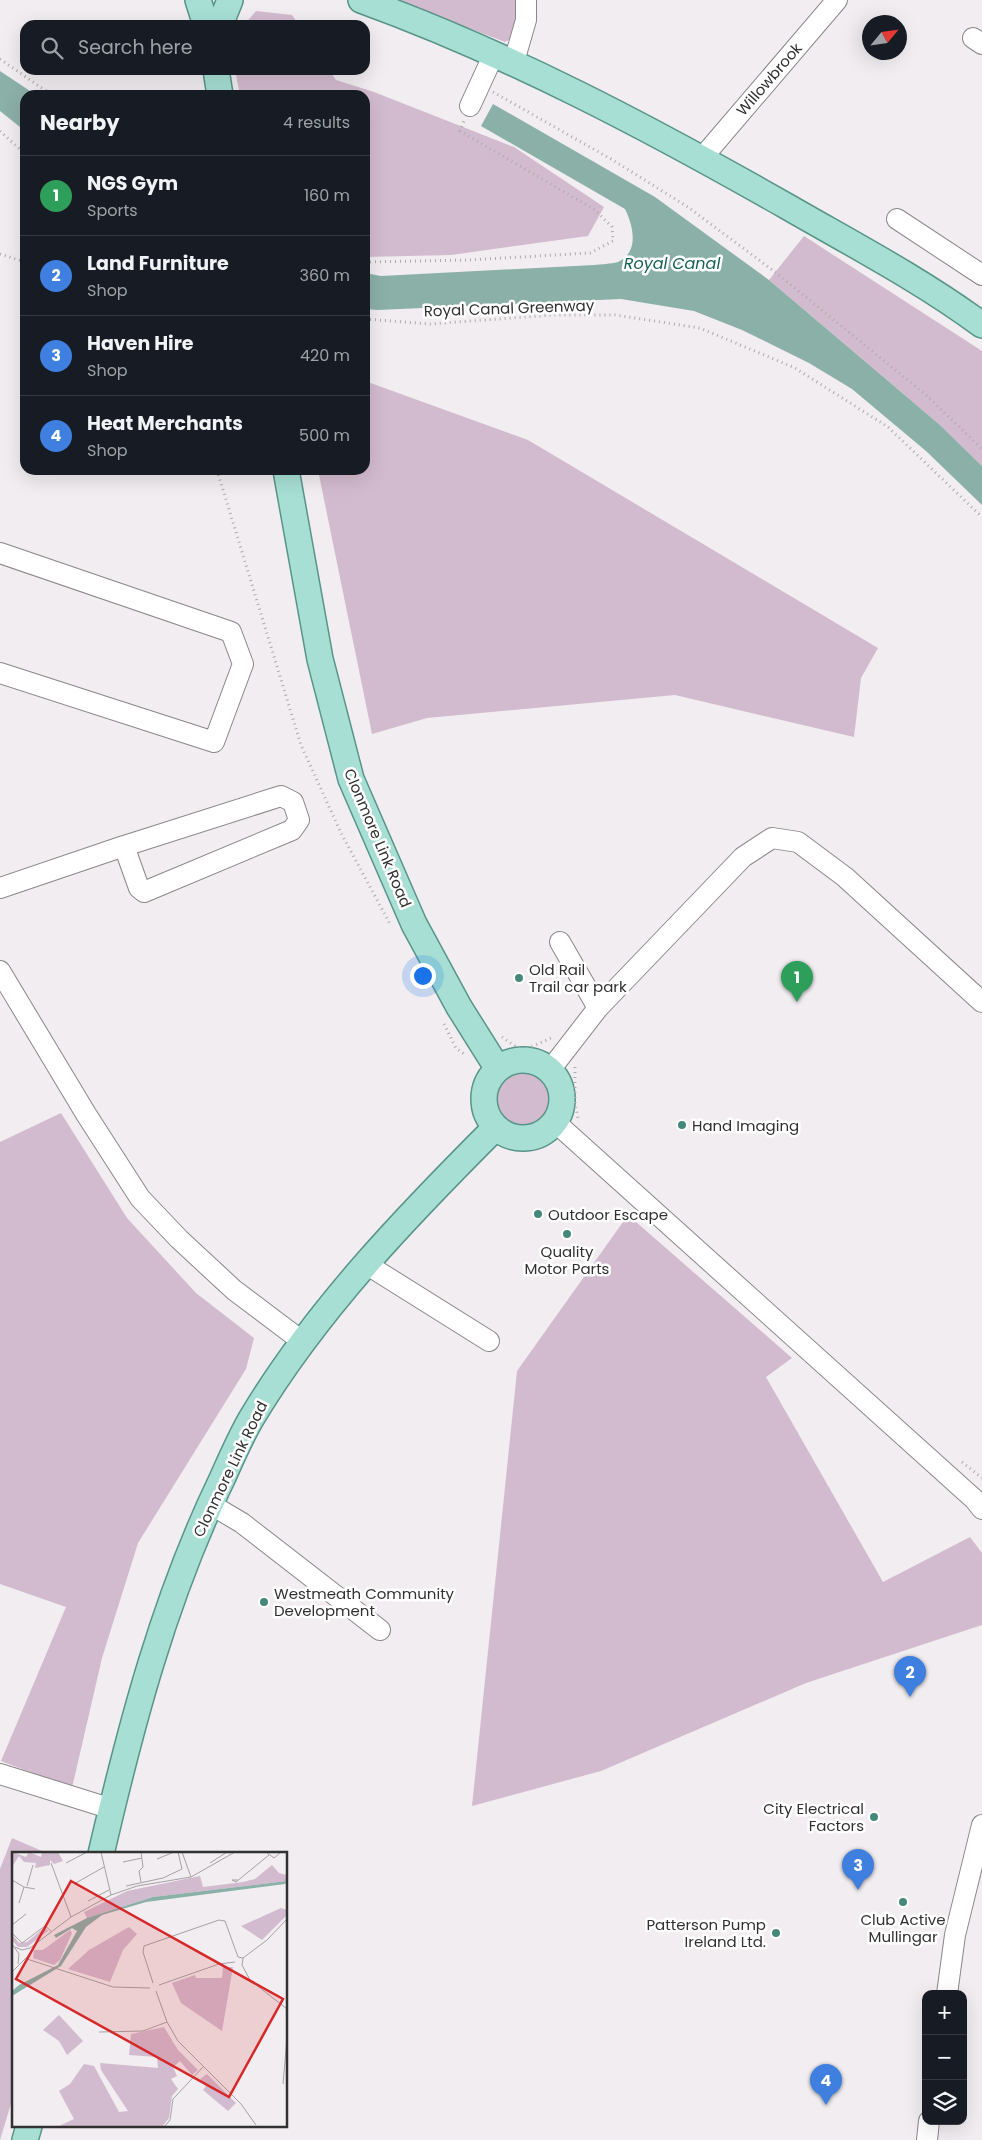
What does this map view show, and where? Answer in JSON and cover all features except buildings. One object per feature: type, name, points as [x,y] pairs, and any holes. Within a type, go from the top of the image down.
[{"type":"main road","points":[[198,0],[204,20]]},
{"type":"main road","points":[[222,20],[230,0]]},
{"type":"main road","points":[[361,0],[414,20],[590,99],[702,158],[939,293],[982,325]]},
{"type":"main road","points":[[217,75],[219,90]]},
{"type":"main road","name":"Clonmore Link Road","points":[[287,475],[320,659],[351,779],[414,924],[459,1007],[498,1069]]},
{"type":"main road","points":[[518,1060],[540,1063],[550,1070],[559,1084],[563,1100],[555,1122],[546,1131],[527,1137],[507,1134],[496,1127],[488,1117],[484,1104],[487,1085],[498,1069],[518,1060]]},
{"type":"main road","name":"Clonmore Link Road","points":[[101,1852],[143,1686],[171,1598],[210,1504],[250,1421],[303,1342],[366,1264],[496,1127]]},
{"type":"street","points":[[470,106],[480,85],[503,60],[526,20],[526,0]]},
{"type":"street","name":"Willowbrook","points":[[702,158],[837,0]]},
{"type":"street","points":[[897,219],[982,275]]},
{"type":"street","points":[[0,553],[231,632],[243,664],[214,742],[0,673]]},
{"type":"street","points":[[0,888],[124,846],[281,796],[293,802],[299,820],[292,830],[144,892],[139,888],[124,846]]},
{"type":"street","points":[[550,1070],[598,1008],[743,857],[772,838],[798,842],[844,876],[982,1002]]},
{"type":"street","points":[[560,942],[598,1008]]},
{"type":"street","points":[[0,971],[86,1114],[140,1198],[178,1239],[234,1290],[303,1342]]},
{"type":"street","points":[[555,1122],[923,1452],[974,1499],[982,1509]]},
{"type":"street","points":[[366,1264],[489,1341]]},
{"type":"street","points":[[210,1504],[242,1523],[380,1630]]},
{"type":"street","points":[[0,1774],[112,1809]]},
{"type":"street","points":[[948,1990],[955,1935],[982,1825]]},
{"type":"street","points":[[927,2140],[929,2125]]},
{"type":"path","points":[[0,59],[20,73]]},
{"type":"path","points":[[23,75],[45,90]]},
{"type":"path","points":[[480,85],[611,159],[688,208],[775,272],[926,395],[982,449]]},
{"type":"path","points":[[370,262],[468,260],[590,253],[614,241],[612,228],[595,210],[460,131],[470,106]]},
{"type":"path","points":[[0,131],[20,149]]},
{"type":"path","points":[[0,254],[20,260]]},
{"type":"path","name":"Royal Canal Greenway","points":[[370,319],[430,324],[553,314],[614,315],[700,328],[795,368],[888,427],[982,517]]},
{"type":"shaded area","points":[[395,0],[516,0],[520,14],[514,37],[505,42]]},
{"type":"shaded area","points":[[256,11],[292,15],[296,20],[248,20]]},
{"type":"shaded area","points":[[236,75],[332,75],[336,80],[368,90],[239,90]]},
{"type":"shaded area","points":[[370,91],[514,147],[604,207],[588,236],[451,255],[370,257]]},
{"type":"shaded area","points":[[804,236],[982,351],[982,466],[940,425],[769,280]]},
{"type":"shaded area","points":[[370,383],[528,440],[878,648],[861,678],[854,737],[675,695],[427,718],[372,734],[319,475],[370,475]]},
{"type":"shaded area","points":[[523,1068],[540,1073],[548,1081],[553,1098],[548,1115],[540,1123],[523,1128],[506,1123],[498,1115],[493,1098],[498,1081],[506,1073]]},
{"type":"shaded area","points":[[61,1113],[127,1218],[196,1293],[254,1338],[246,1369],[138,1543],[102,1658],[72,1788],[1,1761],[66,1607],[0,1584],[0,1142]]},
{"type":"shaded area","points":[[628,1215],[792,1358],[766,1377],[883,1582],[970,1537],[982,1553],[982,1625],[806,1683],[601,1771],[472,1806],[517,1371]]},
{"type":"shaded area","points":[[12,1838],[44,1852],[12,1852],[12,2101],[0,2140],[0,1869]]},
{"type":"water","points":[[0,71],[28,90],[20,90],[20,127],[0,111]]},
{"type":"water","name":"Royal Canal","points":[[493,104],[655,197],[769,280],[940,425],[982,466],[982,505],[926,451],[852,389],[809,363],[742,330],[694,311],[621,299],[370,309],[370,274],[381,276],[609,264],[625,258],[630,252],[633,238],[625,209],[481,126]]},
{"type":"place","name":"Old Rail Trail car park","points":[[519,978]]},
{"type":"place","name":"NGS Gym","points":[[797,1002]]},
{"type":"place","name":"Hand Imaging","points":[[682,1125]]},
{"type":"place","name":"Outdoor Escape","points":[[538,1214]]},
{"type":"place","name":"Quality Motor Parts","points":[[567,1234]]},
{"type":"place","name":"Westmeath Community Development","points":[[264,1602]]},
{"type":"place","name":"Land Furniture","points":[[910,1697]]},
{"type":"place","name":"City Electrical Factors","points":[[874,1817]]},
{"type":"place","name":"Haven Hire","points":[[858,1890]]},
{"type":"place","name":"Club Active Mullingar","points":[[903,1902]]},
{"type":"place","name":"Patterson Pump Ireland Ltd.","points":[[776,1933]]},
{"type":"place","name":"Heat Merchants","points":[[826,2105]]}]
